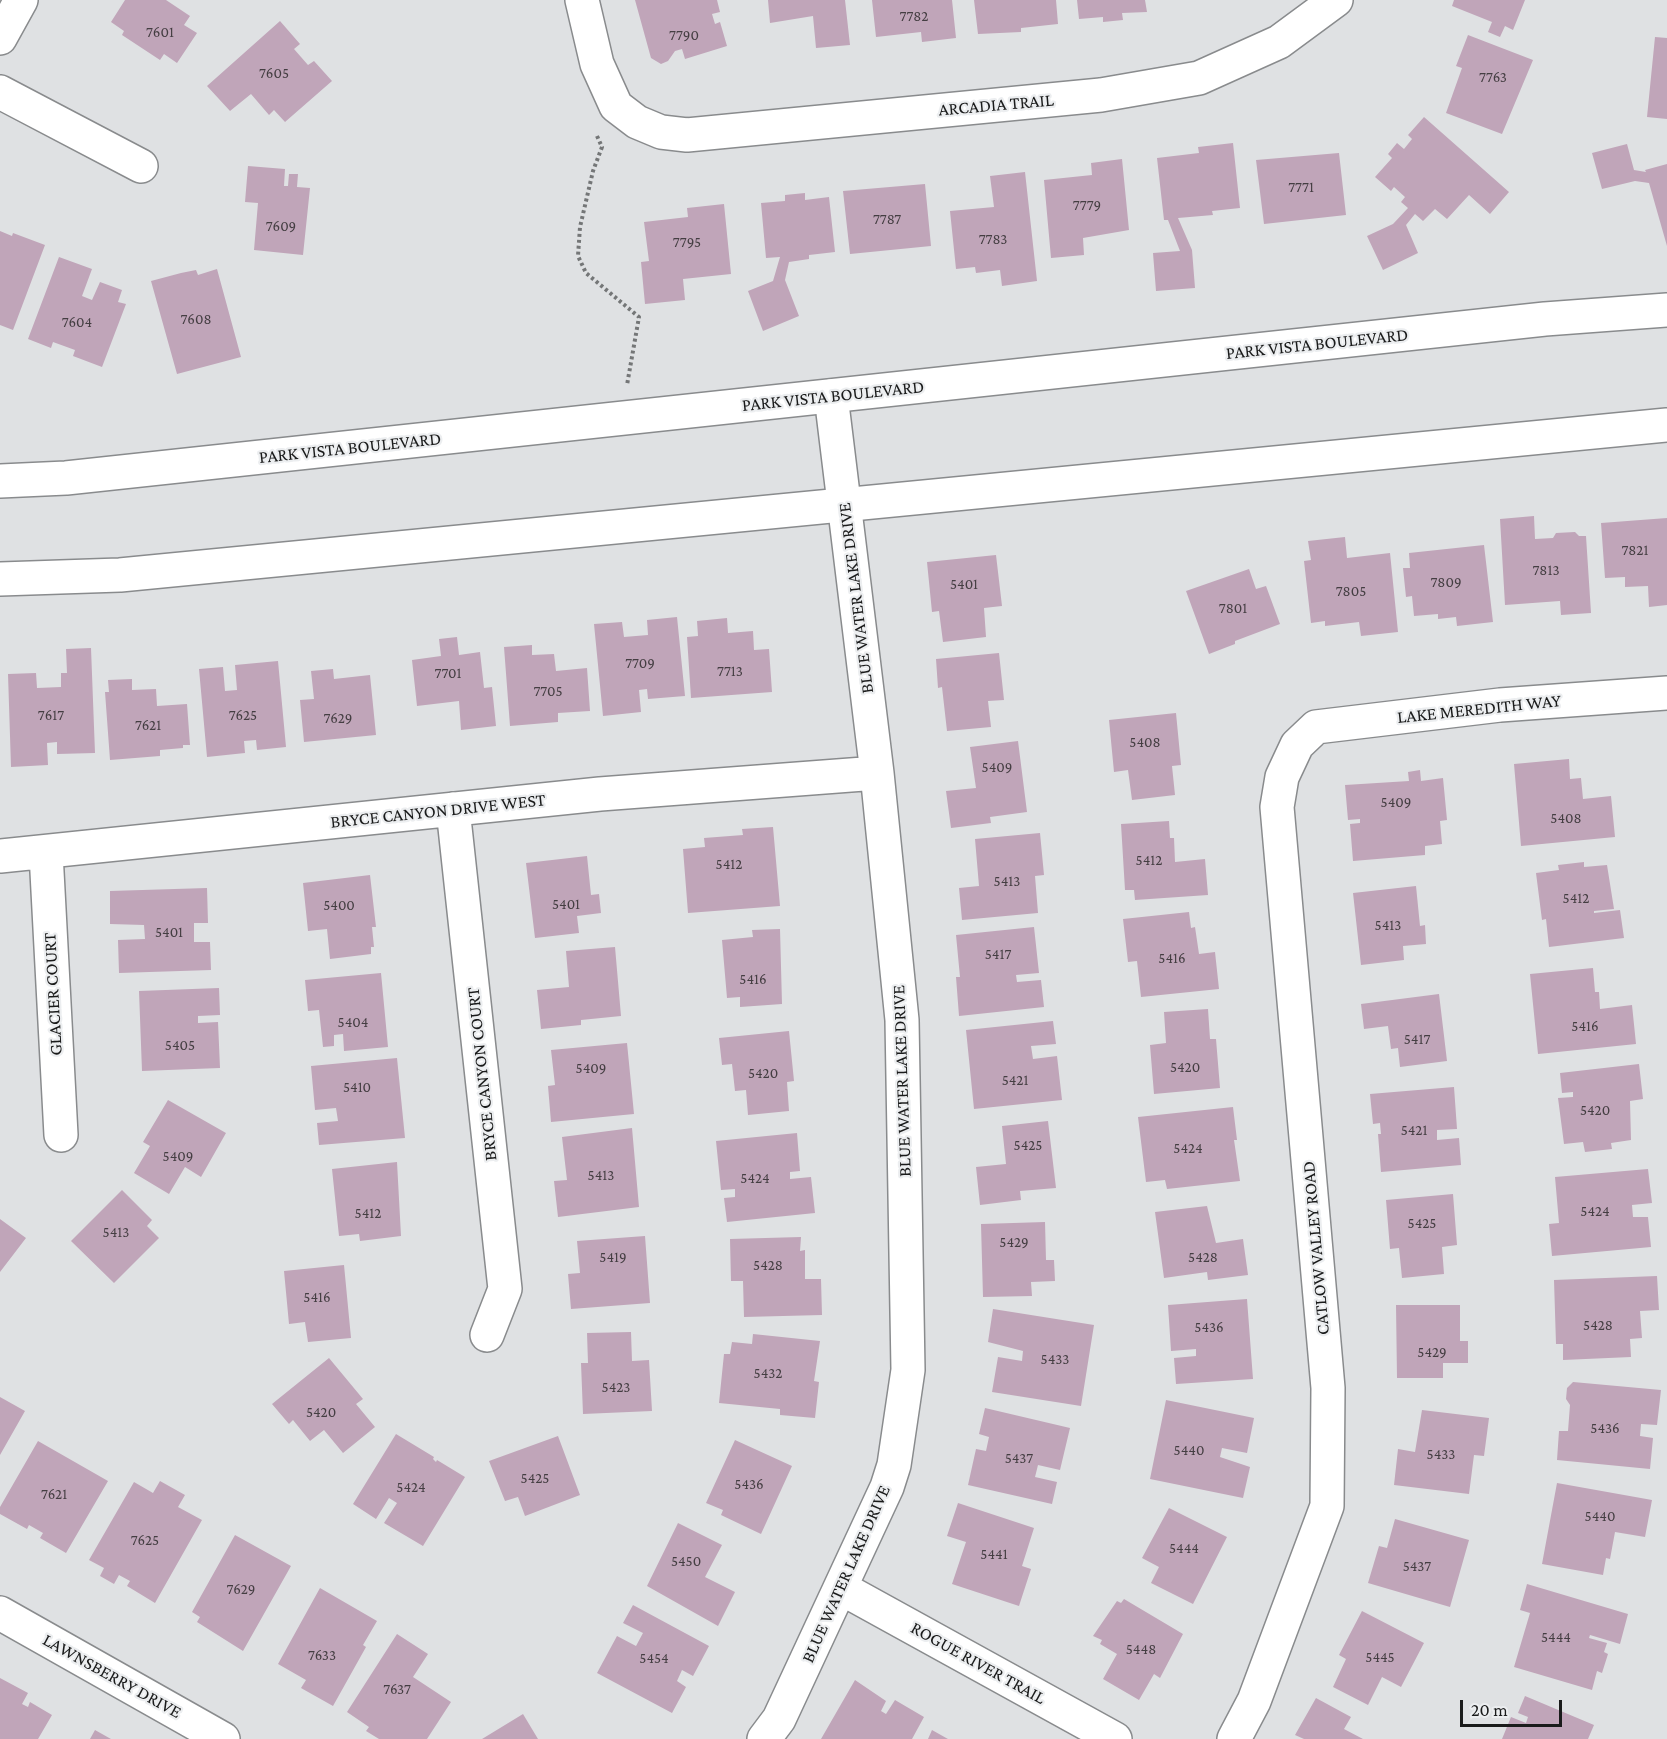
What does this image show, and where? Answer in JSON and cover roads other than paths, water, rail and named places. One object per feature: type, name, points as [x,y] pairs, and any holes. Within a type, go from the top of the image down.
[{"type":"street","points":[[0,38],[21,0]]},
{"type":"street","name":"ARCADIA TRAIL","points":[[582,0],[597,64],[615,106],[637,122],[661,132],[687,135],[1101,95],[1199,78],[1279,42],[1336,0]]},
{"type":"street","points":[[0,92],[141,166]]},
{"type":"street","name":"PARK VISTA BOULEVARD","points":[[0,481],[66,478],[1545,319],[1667,310]]},
{"type":"street","name":"BLUE WATER LAKE DRIVE","points":[[764,1739],[779,1719],[841,1588],[894,1465],[908,1370],[902,1020],[877,773],[831,396]]},
{"type":"street","points":[[0,579],[120,575],[1667,425]]},
{"type":"street","name":"LAKE MEREDITH WAY","points":[[1297,745],[1316,727],[1500,705],[1667,693]]},
{"type":"street","name":"CATLOW VALLEY ROAD","points":[[1234,1739],[1254,1701],[1327,1506],[1328,1388],[1277,807],[1282,777],[1297,745]]},
{"type":"street","name":"BRYCE CANYON DRIVE WEST","points":[[0,856],[600,794],[877,773]]},
{"type":"street","name":"BRYCE CANYON COURT","points":[[453,809],[505,1289],[487,1335]]},
{"type":"street","name":"GLACIER COURT","points":[[46,853],[61,1135]]},
{"type":"street","name":"ROGUE RIVER TRAIL","points":[[841,1588],[1115,1739]]},
{"type":"street","name":"LAWNSBERRY DRIVE","points":[[0,1613],[223,1739]]}]
